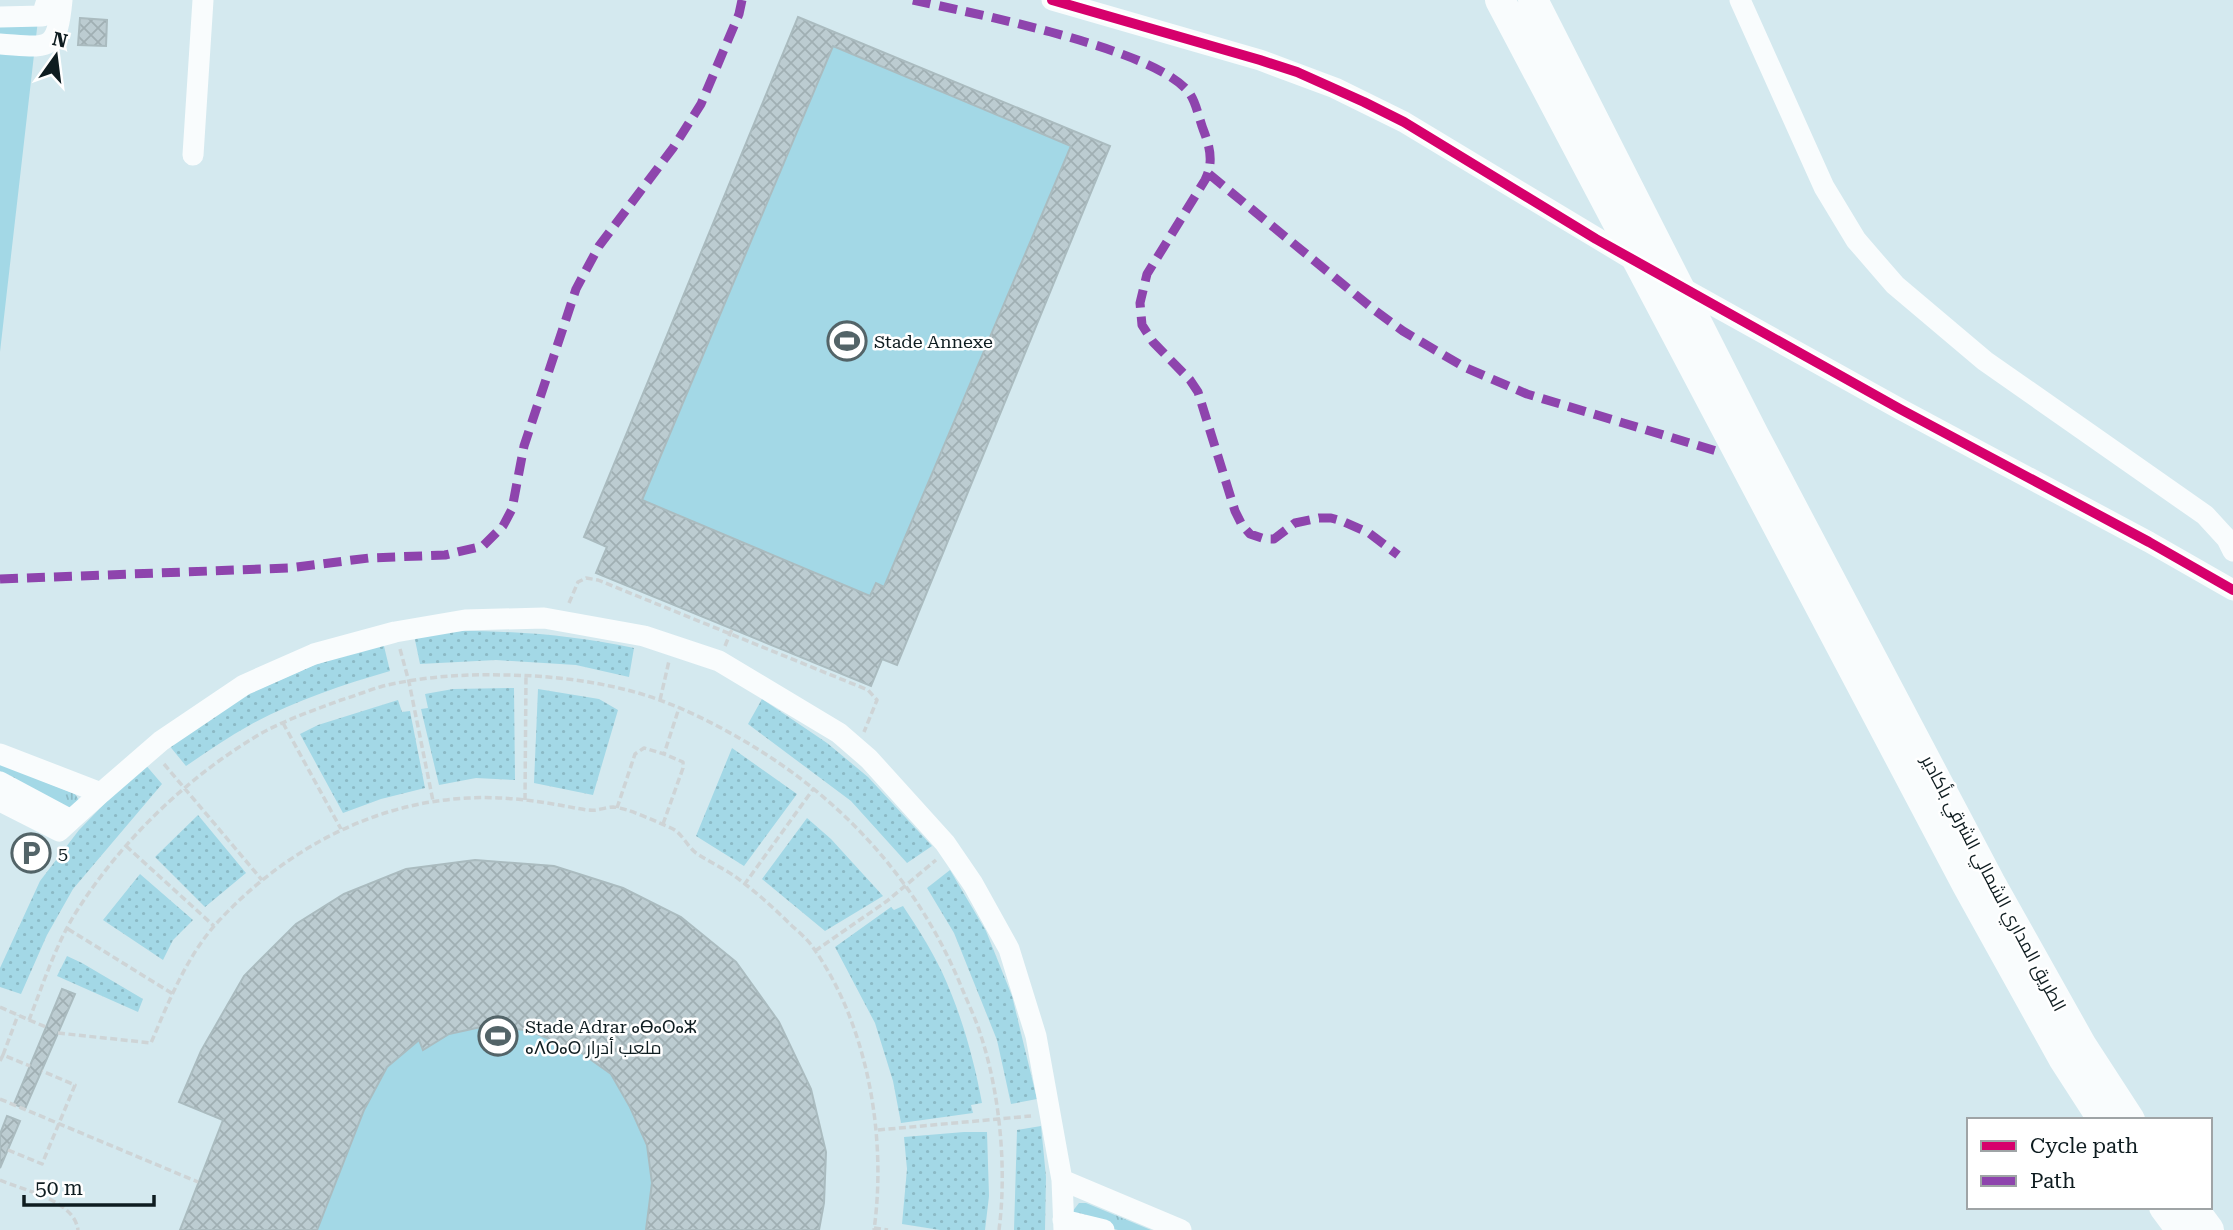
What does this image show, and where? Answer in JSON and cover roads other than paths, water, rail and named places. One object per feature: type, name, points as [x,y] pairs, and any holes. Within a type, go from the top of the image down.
[{"type":"highway","points":[[1500,0],[1853,644]]},
{"type":"highway","points":[[1538,9],[1754,435],[1853,644]]},
{"type":"highway","name":"الطريق المداري الشمالي الشرقي بأكادير","points":[[1853,644],[1966,885],[2063,1058],[2102,1118]]},
{"type":"highway","name":"الطريق المداري الشمالي الشرقي بأكادير","points":[[1853,644],[2082,1046],[2129,1118]]},
{"type":"highway","points":[[2165,1209],[2181,1230]]},
{"type":"highway","points":[[2193,1209],[2209,1230]]},
{"type":"street","points":[[0,17],[42,16],[47,0]]},
{"type":"street","points":[[0,44],[41,47],[53,42],[57,34],[62,0]]},
{"type":"street","points":[[192,155],[204,0]]},
{"type":"street","points":[[1052,0],[1297,72],[1364,102],[1404,122],[1596,239],[1900,409],[2233,590]]},
{"type":"street","points":[[1740,0],[1824,187],[1856,240],[1895,285],[1985,362],[2205,514],[2227,539],[2233,551]]},
{"type":"street","points":[[65,826],[151,750],[188,721],[244,685],[314,654],[395,632],[465,620],[544,618],[644,636],[719,661],[839,733],[904,796],[950,850],[973,884],[1009,949],[1036,1036],[1062,1180],[1064,1225],[1104,1230]]},
{"type":"street","points":[[0,754],[101,793]]},
{"type":"street","points":[[0,782],[65,826]]},
{"type":"street","points":[[0,801],[65,826]]},
{"type":"street","points":[[1062,1180],[1181,1230]]},
{"type":"place","name":"Stade Annexe","points":[[847,341]]},
{"type":"place","name":"5","points":[[31,853]]},
{"type":"place","name":"Stade Adrar ⴰⴱⴰⵔⴰⵣ ⴰⴷⵔⴰⵔ ملعب أدرار","points":[[498,1036]]}]
